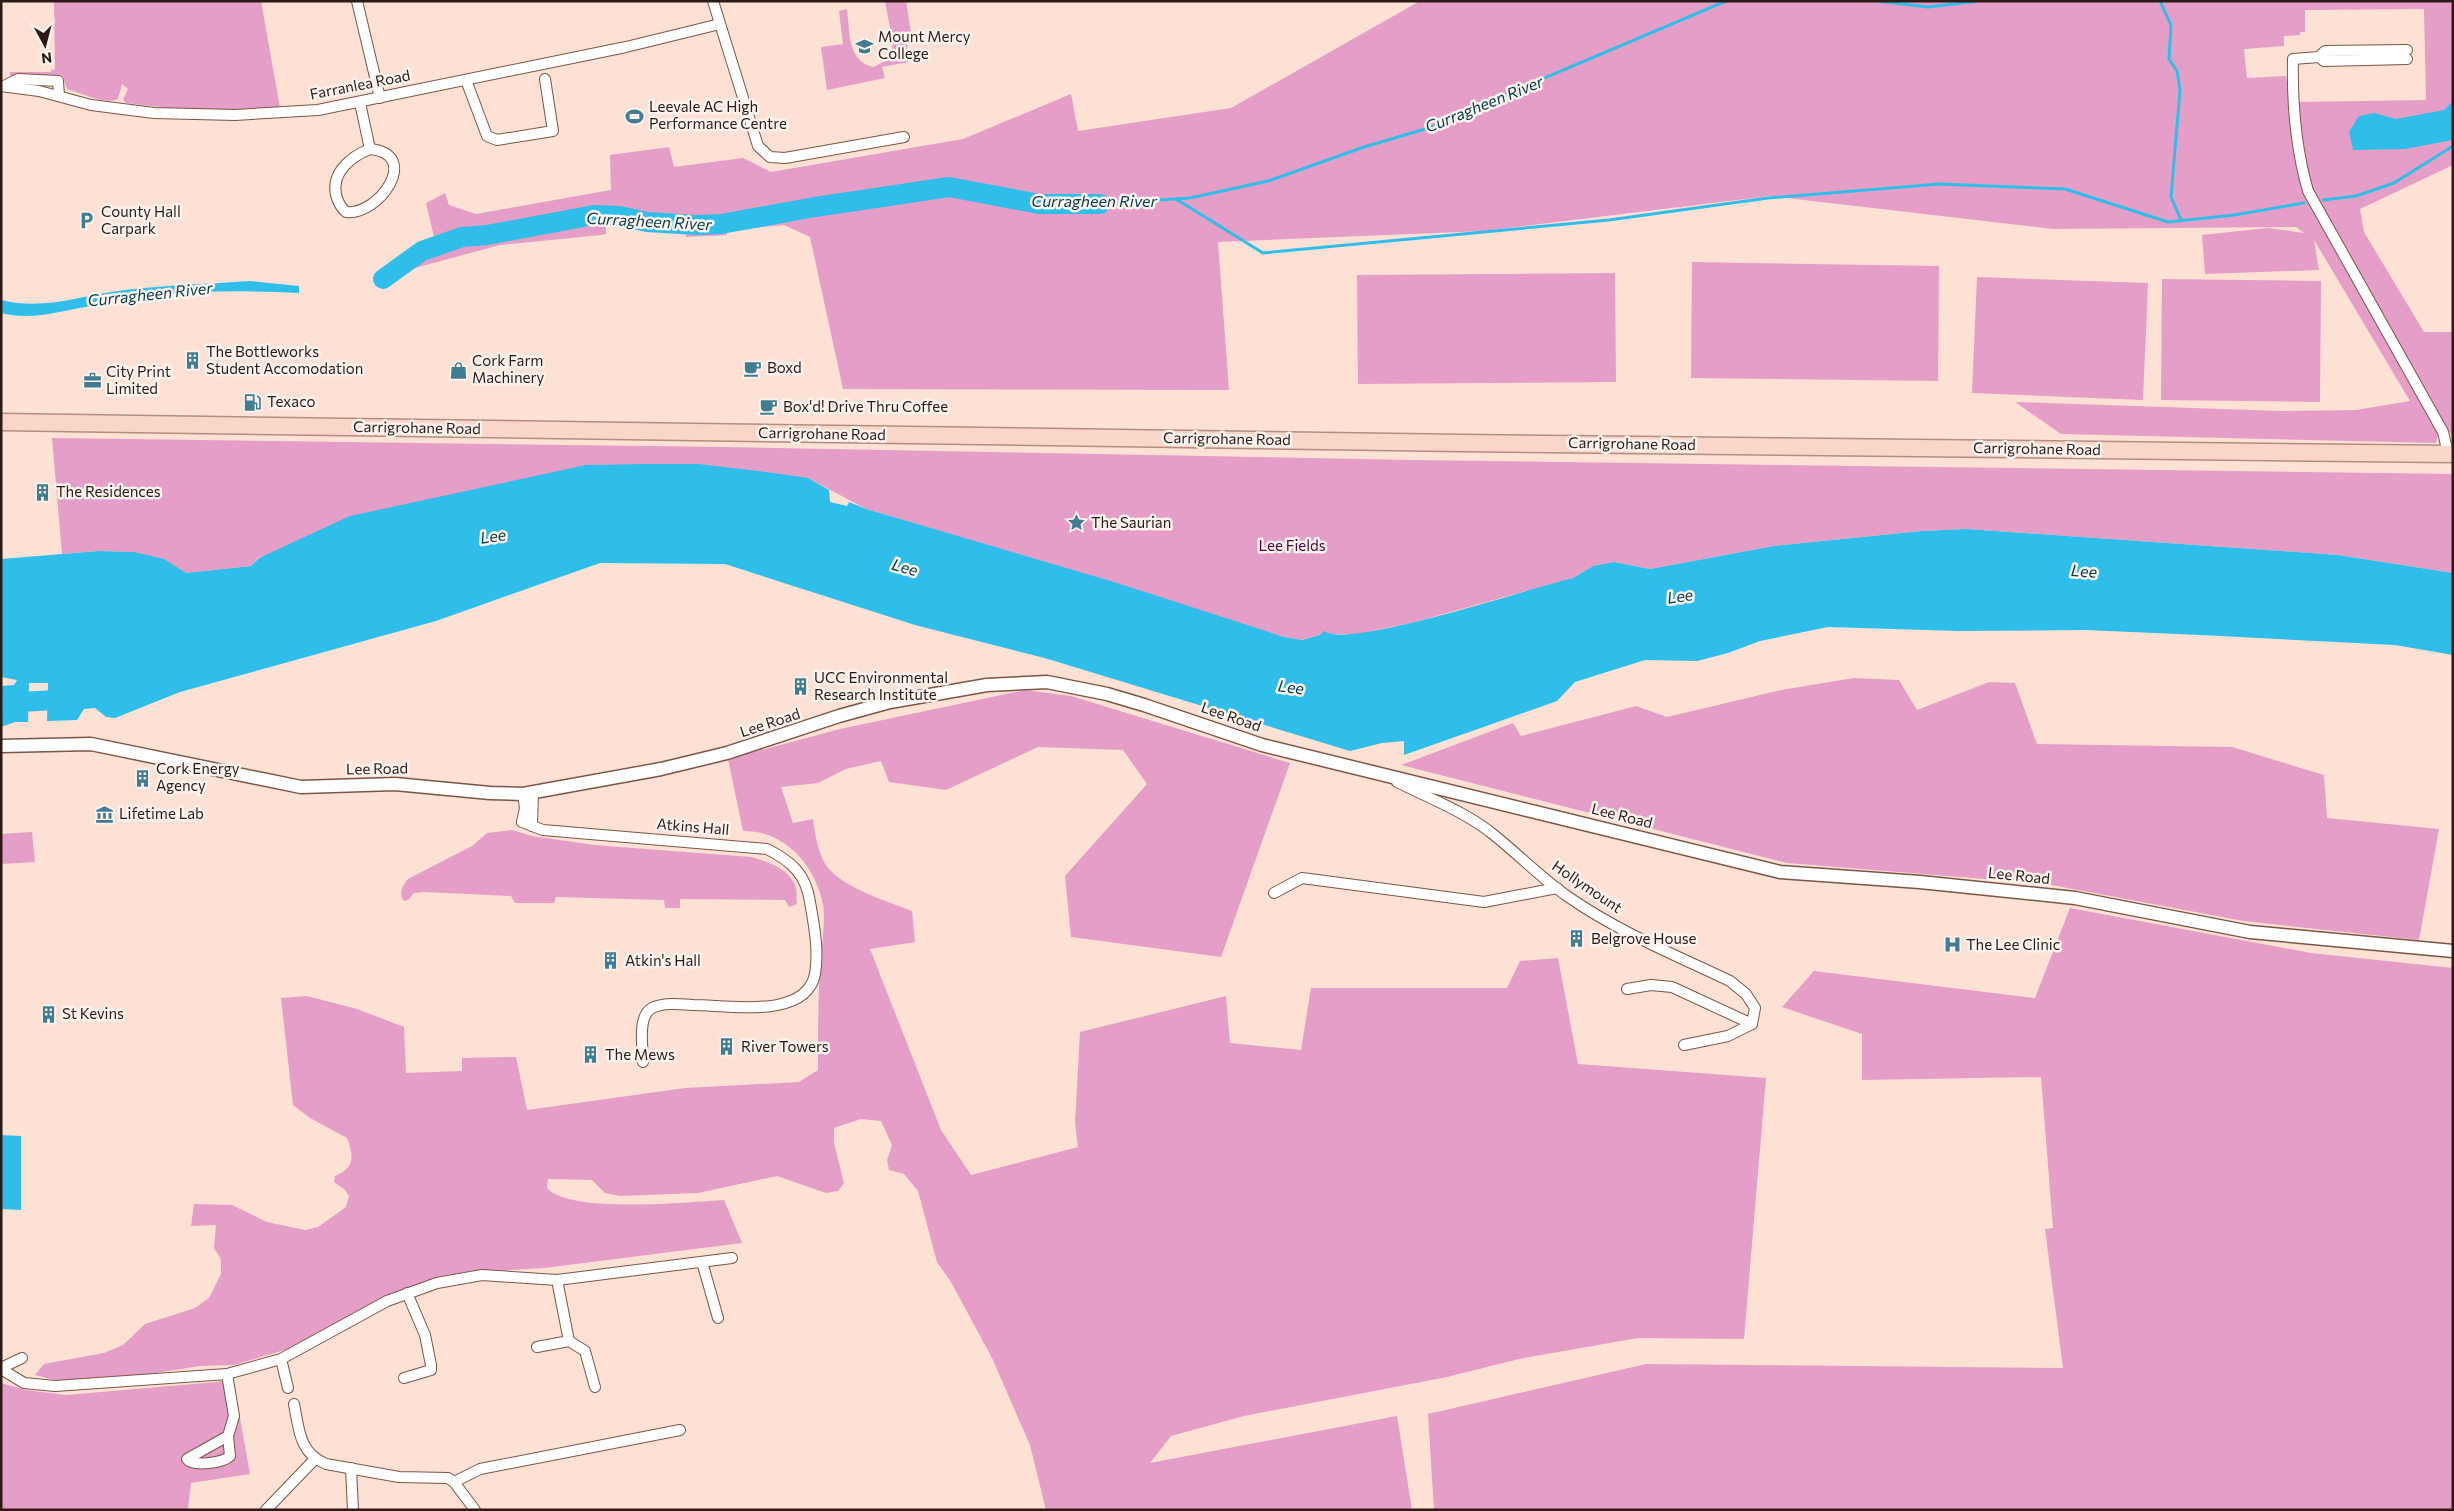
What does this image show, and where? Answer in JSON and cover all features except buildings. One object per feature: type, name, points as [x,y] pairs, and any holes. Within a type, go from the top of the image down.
[{"type":"highway","name":"Carrigrohane Road","points":[[1,422],[1462,443],[2450,454]]},
{"type":"street","points":[[357,1],[380,98]]},
{"type":"street","points":[[713,1],[760,150],[770,157],[776,158],[904,138]]},
{"type":"street","name":"Farranlea Road","points":[[2,86],[127,111],[184,115],[280,113],[318,110],[360,103],[626,47],[720,24]]},
{"type":"street","points":[[2407,54],[2324,61],[2320,57],[2292,59],[2292,87],[2300,165],[2308,191],[2443,432],[2450,454]]},
{"type":"street","points":[[466,80],[487,136],[497,140],[553,131],[545,79]]},
{"type":"street","points":[[2,86],[18,80],[58,81],[59,96]]},
{"type":"street","points":[[360,103],[370,149]]},
{"type":"street","points":[[370,149],[384,152],[390,156],[394,168],[393,181],[375,200],[357,211],[346,212],[337,197],[337,178],[350,160],[370,149]]},
{"type":"street","name":"Lee Road","points":[[1,746],[91,744],[301,786],[395,784],[490,793],[528,793],[661,769],[727,753],[839,716],[890,702],[987,685],[1047,682],[1107,694],[1262,745],[1780,872],[1920,882],[2074,898],[2250,932],[2453,951]]},
{"type":"street","name":"Hollymount","points":[[1391,777],[1394,781],[1443,804],[1493,834],[1557,888],[1608,921],[1730,981],[1746,994],[1755,1008],[1752,1024]]},
{"type":"street","points":[[528,793],[532,826]]},
{"type":"street","name":"Atkins Hall","points":[[528,793],[522,822],[543,830],[767,849],[785,858],[796,867],[805,881],[812,914],[816,964],[813,981],[804,994],[791,1002],[776,1005],[750,1007],[668,1004],[653,1007],[649,1010],[643,1021],[643,1062]]},
{"type":"street","points":[[1274,893],[1302,878],[1484,902],[1557,888]]},
{"type":"street","points":[[1627,989],[1657,985],[1672,987],[1752,1024]]},
{"type":"street","points":[[1684,1045],[1728,1036],[1752,1024]]},
{"type":"street","points":[[1,1368],[24,1383],[55,1386],[228,1374],[281,1358],[387,1301],[437,1283],[482,1275],[557,1280],[732,1258]]},
{"type":"street","points":[[702,1262],[718,1318]]},
{"type":"street","points":[[557,1280],[569,1341]]},
{"type":"street","points":[[404,1378],[431,1370],[426,1335],[407,1293]]},
{"type":"street","points":[[537,1347],[569,1341],[585,1351],[595,1387]]},
{"type":"street","points":[[1,1368],[22,1358]]},
{"type":"street","points":[[281,1358],[288,1388]]},
{"type":"street","points":[[228,1374],[234,1416],[228,1436]]},
{"type":"street","points":[[294,1404],[302,1443],[314,1460],[326,1464],[398,1477],[441,1476],[454,1482],[475,1510]]},
{"type":"street","points":[[454,1482],[480,1469],[680,1430]]},
{"type":"street","points":[[266,1510],[314,1460]]},
{"type":"street","points":[[351,1468],[352,1510]]},
{"type":"green space","points":[[54,1],[261,1],[280,108],[185,110],[126,103],[123,100],[128,89],[122,84],[118,99],[106,101],[67,89],[63,77],[10,76],[10,72],[51,72],[51,70],[55,69]]},
{"type":"green space","points":[[885,1],[906,1],[912,39],[907,45],[908,62],[882,67],[885,78],[827,90],[821,47],[843,44],[839,11],[847,9],[851,45],[859,59],[865,64],[874,67],[890,58],[893,44]]},
{"type":"green space","points":[[1420,1],[2453,1],[2453,165],[2360,209],[2364,232],[2424,332],[2453,332],[2453,438],[2312,190],[2304,162],[2297,102],[2426,100],[2424,9],[2305,10],[2305,32],[2300,32],[2300,35],[2284,36],[2284,46],[2244,49],[2247,78],[2286,76],[2298,169],[2436,426],[2438,435],[2436,443],[2061,434],[2015,402],[2281,411],[2356,410],[2410,401],[2314,240],[2319,270],[2205,274],[2202,235],[2268,228],[2304,233],[2296,227],[2053,229],[1770,196],[1484,231],[1218,242],[1229,390],[843,389],[810,237],[784,225],[727,231],[727,235],[686,237],[686,234],[606,223],[606,234],[500,245],[415,268],[435,241],[426,203],[445,193],[449,205],[476,214],[611,190],[610,155],[669,147],[674,167],[743,158],[771,172],[963,139],[1071,94],[1078,131],[1231,108]]},
{"type":"green space","points":[[1692,262],[1939,266],[1938,381],[1691,378]]},
{"type":"green space","points":[[1615,273],[1616,382],[1358,384],[1357,275]]},
{"type":"green space","points":[[1977,277],[2148,283],[2143,400],[1972,393]]},
{"type":"green space","points":[[2162,279],[2321,281],[2320,402],[2161,400]]},
{"type":"green space","name":"Lee Fields","points":[[52,438],[722,447],[1413,460],[2453,474],[2453,573],[2338,555],[1966,529],[1922,531],[1774,546],[1650,569],[1614,562],[1593,566],[1573,578],[1415,622],[1358,634],[1323,634],[1301,640],[1284,637],[866,509],[808,478],[259,557],[251,566],[186,573],[134,552],[99,551],[62,554]]},
{"type":"green space","points":[[1854,678],[1899,680],[1917,710],[1989,682],[2015,683],[2037,744],[2232,747],[2324,775],[2327,818],[2439,829],[2419,940],[2243,921],[2046,884],[1787,863],[1401,765],[1513,723],[1521,736],[1636,706],[1667,717],[1781,690]]},
{"type":"green space","points":[[1025,690],[1071,696],[1290,763],[1221,957],[1071,937],[1065,876],[1147,784],[1123,750],[1038,747],[946,790],[889,782],[881,761],[846,769],[818,783],[781,787],[793,823],[813,819],[815,835],[823,860],[838,878],[876,897],[912,911],[915,942],[870,949],[941,1130],[971,1175],[1078,1147],[1075,1123],[1080,1032],[1226,996],[1230,1043],[1301,1050],[1311,988],[1507,988],[1520,961],[1558,958],[1578,1064],[1766,1078],[1744,1339],[1638,1338],[1519,1359],[1447,1377],[1244,1416],[1171,1436],[1150,1463],[1397,1416],[1412,1510],[1046,1510],[1030,1445],[992,1358],[951,1282],[937,1262],[918,1191],[904,1174],[889,1170],[887,1160],[892,1145],[881,1121],[861,1119],[834,1128],[834,1143],[844,1183],[838,1191],[826,1193],[777,1176],[698,1193],[620,1196],[605,1193],[592,1180],[548,1179],[547,1188],[559,1196],[603,1204],[631,1205],[724,1200],[742,1243],[544,1268],[464,1273],[438,1278],[385,1298],[288,1349],[234,1365],[200,1366],[130,1377],[63,1382],[35,1375],[44,1364],[104,1353],[123,1345],[145,1324],[195,1308],[209,1298],[221,1274],[221,1259],[214,1248],[216,1225],[191,1226],[194,1204],[232,1205],[267,1222],[305,1230],[318,1227],[346,1207],[349,1196],[345,1190],[334,1182],[335,1176],[342,1173],[349,1165],[352,1156],[351,1150],[347,1138],[310,1118],[293,1105],[281,998],[307,996],[357,1009],[404,1027],[406,1073],[462,1071],[462,1058],[516,1057],[527,1110],[685,1088],[799,1082],[818,1070],[819,980],[824,919],[819,891],[806,864],[785,844],[758,832],[743,831],[728,759],[840,729]]},
{"type":"green space","points":[[512,830],[532,836],[594,845],[751,857],[778,867],[789,876],[796,888],[797,904],[789,907],[785,900],[680,899],[680,908],[665,908],[664,900],[556,897],[554,903],[515,903],[511,896],[424,892],[414,893],[408,900],[404,901],[402,898],[401,892],[408,879],[472,846],[487,833]]},
{"type":"green space","points":[[32,832],[35,862],[1,864],[1,834]]},
{"type":"green space","points":[[2070,908],[2311,953],[2453,968],[2453,1510],[1434,1510],[1428,1414],[1646,1364],[2063,1368],[2045,1229],[2053,1228],[2041,1077],[1862,1080],[1862,1034],[1782,1007],[1814,971],[2035,998]]},
{"type":"green space","points":[[233,1379],[250,1474],[191,1483],[188,1510],[1,1510],[1,1383],[26,1390],[66,1395]]},
{"type":"water","points":[[2453,101],[2453,140],[2405,149],[2353,150],[2349,132],[2359,116],[2374,113],[2396,119],[2444,110]]},
{"type":"water","points":[[250,281],[299,286],[299,293],[231,291],[179,293],[100,304],[35,316],[1,313],[1,300],[17,303],[48,303],[125,290]]},
{"type":"water","name":"Lee","points":[[698,464],[808,478],[829,490],[830,502],[847,506],[849,502],[866,509],[1114,582],[1284,637],[1302,640],[1320,635],[1324,631],[1340,635],[1367,632],[1443,615],[1573,578],[1593,566],[1614,562],[1650,569],[1774,546],[1922,531],[1966,529],[2338,555],[2453,573],[2453,655],[2395,645],[2200,635],[2085,630],[1959,631],[1828,627],[1760,641],[1728,653],[1697,661],[1645,660],[1575,682],[1557,701],[1404,755],[1404,741],[1382,743],[1350,751],[1048,659],[915,625],[725,564],[600,563],[436,621],[180,692],[115,718],[106,717],[95,708],[84,709],[77,720],[47,721],[48,683],[29,683],[28,722],[15,722],[1,727],[1,686],[14,685],[17,680],[1,677],[1,559],[99,551],[134,552],[164,559],[186,573],[251,566],[259,558],[350,516],[586,465]]},
{"type":"water","points":[[1,1135],[21,1136],[21,1210],[1,1209]]},
{"type":"waterway","name":"Curragheen River","points":[[1100,204],[1190,198],[1268,181],[1364,147],[1442,124],[1504,95],[1726,1]]},
{"type":"waterway","name":"Curragheen River","points":[[1877,1],[1928,7],[1979,1]]},
{"type":"waterway","points":[[2160,1],[2171,25],[2169,59],[2177,71],[2180,90],[2171,197],[2181,220]]},
{"type":"waterway","points":[[2323,200],[2356,196],[2394,183],[2453,146]]},
{"type":"waterway","points":[[1176,199],[1263,253],[1609,220],[1768,198],[1939,184],[2065,189],[2168,222],[2234,215],[2304,203]]},
{"type":"waterway","name":"Curragheen River","points":[[383,279],[422,251],[462,237],[487,235],[594,215],[619,216],[647,222],[697,225],[721,224],[815,207],[949,187],[1039,204],[1100,204]]},
{"type":"waterway","points":[[1,703],[75,699]]},
{"type":"place","name":"Mount Mercy College","points":[[864,46]]},
{"type":"place","name":"Leevale AC High Performance Centre","points":[[635,116]]},
{"type":"place","name":"County Hall Carpark","points":[[87,221]]},
{"type":"place","name":"The Bottleworks Student Accomodation","points":[[192,361]]},
{"type":"place","name":"Boxd","points":[[753,368]]},
{"type":"place","name":"Cork Farm Machinery","points":[[458,370]]},
{"type":"place","name":"City Print Limited","points":[[92,381]]},
{"type":"place","name":"Texaco","points":[[253,402]]},
{"type":"place","name":"Box'd! Drive Thru Coffee","points":[[769,407]]},
{"type":"place","name":"The Residences","points":[[42,492]]},
{"type":"place","name":"The Saurian","points":[[1077,523]]},
{"type":"place","name":"UCC Environmental Research Institute","points":[[800,687]]},
{"type":"place","name":"Cork Energy Agency","points":[[142,778]]},
{"type":"place","name":"Lifetime Lab","points":[[105,814]]},
{"type":"place","name":"Belgrove House","points":[[1577,939]]},
{"type":"place","name":"The Lee Clinic","points":[[1952,945]]},
{"type":"place","name":"Atkin's Hall","points":[[611,961]]},
{"type":"place","name":"St Kevins","points":[[48,1014]]},
{"type":"place","name":"River Towers","points":[[727,1047]]},
{"type":"place","name":"The Mews","points":[[591,1055]]}]
